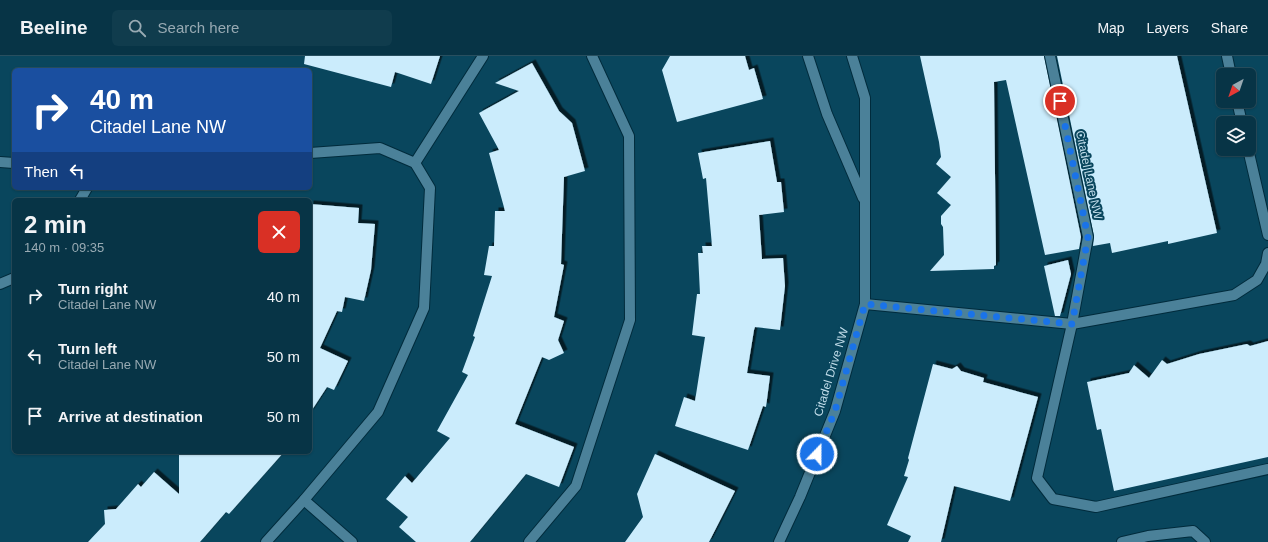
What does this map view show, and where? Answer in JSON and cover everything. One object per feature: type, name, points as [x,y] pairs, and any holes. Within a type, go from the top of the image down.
[{"type":"street","points":[[415,163],[483,56]]},
{"type":"street","points":[[529,542],[576,486],[630,320],[629,136],[592,56]]},
{"type":"street","name":"Citadel Drive NW","points":[[808,56],[827,114],[865,201]]},
{"type":"street","name":"Citadel Drive NW","points":[[779,542],[800,497],[835,411],[865,304],[866,98],[852,56]]},
{"type":"street","name":"Citadel Lane NW","points":[[1050,56],[1088,237],[1072,324],[1037,478],[1053,499],[1096,507],[1268,469]]},
{"type":"street","points":[[1227,56],[1230,68]]},
{"type":"street","points":[[270,541],[378,412],[424,308],[430,188],[415,163],[380,148],[312,153]]},
{"type":"street","points":[[1250,156],[1268,235]]},
{"type":"street","points":[[0,162],[12,163]]},
{"type":"street","points":[[865,304],[1072,324],[1234,295],[1257,280],[1266,264],[1268,253]]},
{"type":"street","points":[[0,284],[12,279]]},
{"type":"street","points":[[304,500],[352,542]]},
{"type":"street","points":[[1122,542],[1148,536],[1193,531],[1205,542]]},
{"type":"building","points":[[305,56],[440,56],[431,84],[395,72],[391,87],[304,64]]},
{"type":"building","points":[[670,56],[745,56],[749,70],[754,68],[763,99],[677,122],[662,70]]},
{"type":"building","points":[[920,56],[1044,56],[1081,237],[1079,249],[1045,255],[1006,80],[994,82],[996,265],[994,266],[994,269],[930,271],[944,255],[941,216],[951,205],[937,193],[951,177],[936,164],[941,157],[939,142]]},
{"type":"building","points":[[1057,56],[1177,56],[1217,233],[1168,244],[1168,241],[1112,253],[1110,243],[1093,246],[1094,236]]},
{"type":"building","points":[[532,63],[559,111],[572,123],[585,171],[564,177],[561,264],[564,265],[554,317],[564,321],[558,340],[564,353],[549,360],[542,357],[515,424],[574,447],[559,487],[526,474],[470,542],[416,542],[399,527],[408,517],[386,499],[405,476],[412,483],[450,438],[437,431],[468,375],[462,372],[475,337],[473,336],[492,276],[484,275],[489,246],[494,246],[495,211],[505,211],[489,153],[499,150],[479,113],[519,91],[495,83]]},
{"type":"building","points":[[770,141],[777,182],[781,182],[784,212],[759,215],[762,259],[783,258],[785,286],[780,330],[755,327],[754,330],[747,373],[770,376],[766,407],[763,406],[748,450],[675,426],[684,397],[695,401],[705,337],[692,335],[697,294],[700,294],[698,253],[703,253],[702,246],[712,246],[706,178],[703,179],[698,153]]},
{"type":"building","points":[[312,204],[359,208],[358,223],[375,224],[371,270],[364,301],[345,297],[342,312],[337,311],[320,348],[348,361],[334,390],[327,387],[312,410]]},
{"type":"building","points":[[1068,260],[1071,274],[1060,316],[1055,316],[1044,266]]},
{"type":"building","points":[[1268,341],[1268,457],[1114,491],[1101,429],[1097,430],[1087,382],[1129,373],[1134,365],[1149,378],[1162,360],[1167,364],[1199,354],[1247,344],[1250,346]]},
{"type":"building","points":[[933,364],[952,369],[957,366],[961,371],[984,378],[983,382],[1038,397],[1010,501],[954,486],[941,542],[908,542],[911,536],[887,525],[908,477],[904,476]]},
{"type":"building","points":[[179,454],[282,454],[229,514],[226,512],[200,542],[88,542],[105,524],[104,510],[116,509],[138,484],[141,487],[154,472],[179,494]]},
{"type":"building","points":[[655,454],[735,491],[709,542],[625,542],[643,517],[637,494]]},
{"type":"route","points":[[817,454],[835,411],[865,304],[1072,324],[1088,237],[1060,101]]}]
